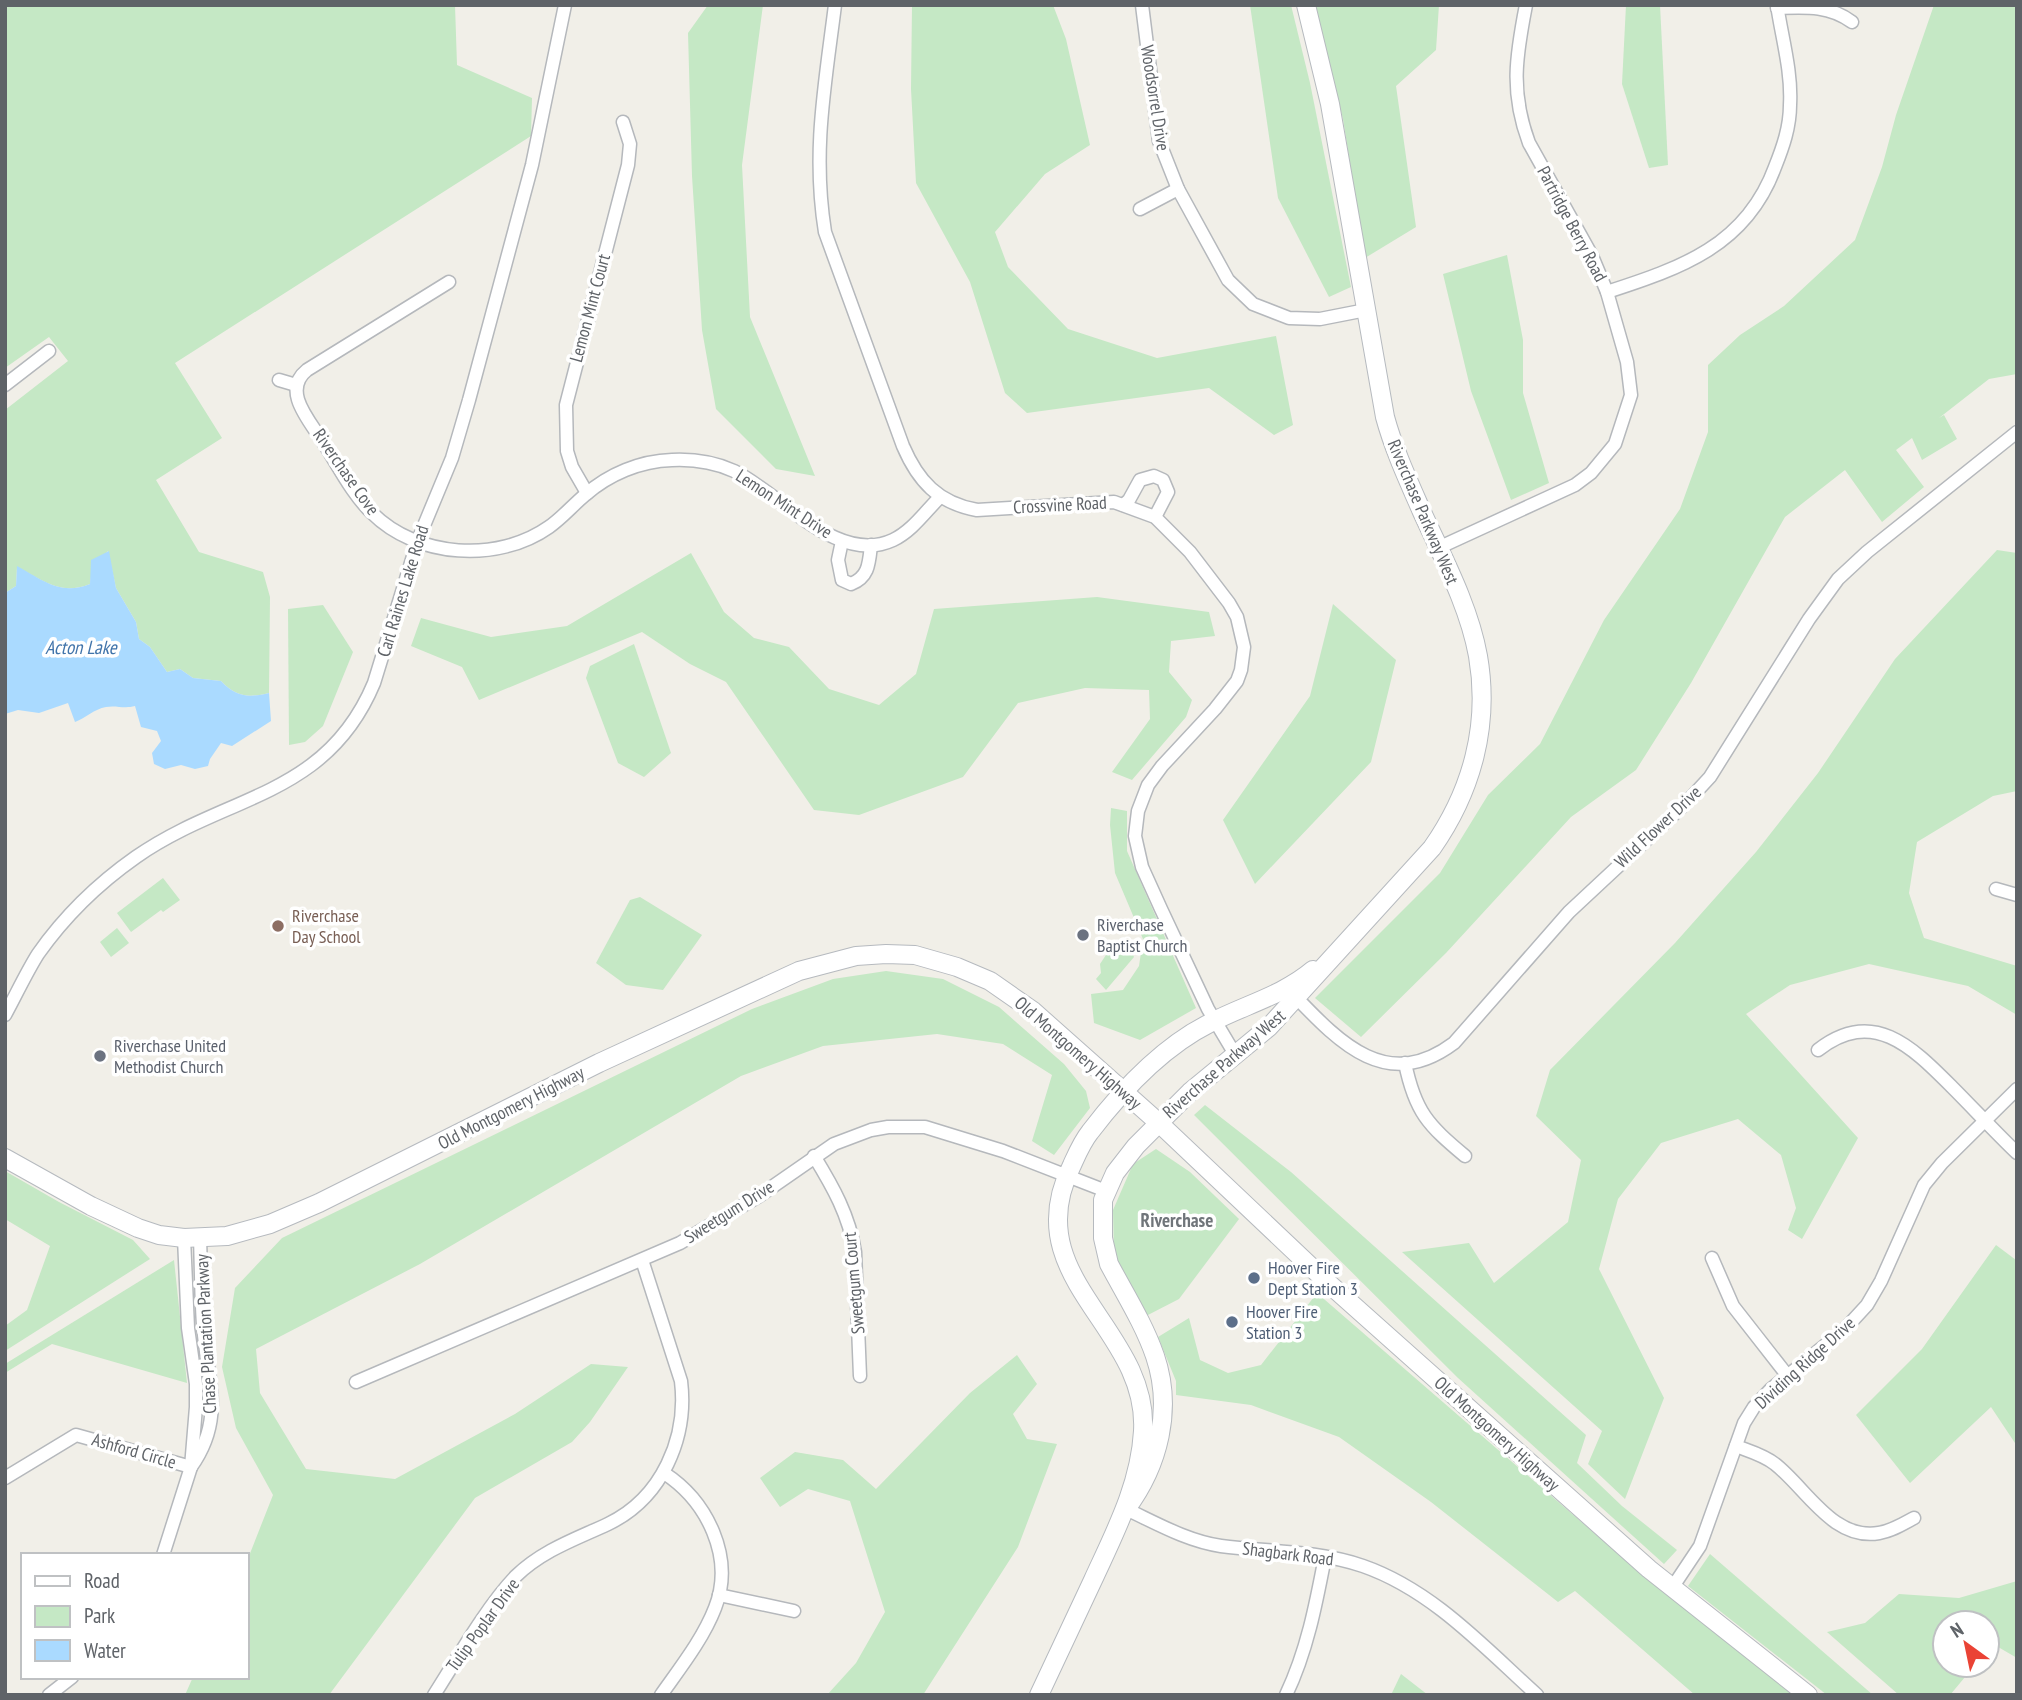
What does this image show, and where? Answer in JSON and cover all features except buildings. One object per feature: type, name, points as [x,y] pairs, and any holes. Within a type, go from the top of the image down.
[{"type":"street","name":"Carl Raines Lake Road","points":[[5,1015],[38,956],[55,933],[84,901],[122,867],[184,828],[296,777],[324,757],[342,739],[366,702],[418,540],[460,434],[514,240],[543,118],[565,5]]},
{"type":"street","name":"Crossvine Road","points":[[835,5],[818,149],[825,232],[910,464],[926,486],[940,497],[965,508],[977,510],[1114,502],[1155,517],[1190,552],[1229,603],[1242,635],[1243,659],[1237,681],[1148,785],[1138,811],[1135,836],[1142,867],[1156,899],[1215,1020],[1236,1056]]},
{"type":"street","name":"Woodsorrel Drive","points":[[1142,5],[1158,141],[1178,189],[1228,280],[1253,304],[1290,318],[1309,320],[1366,310]]},
{"type":"street","name":"Riverchase Parkway West","points":[[1039,1695],[1126,1509],[1144,1480],[1158,1447],[1163,1423],[1164,1398],[1156,1357],[1105,1251],[1102,1212],[1106,1191],[1115,1173],[1136,1146],[1190,1091],[1256,1040],[1308,974],[1349,938],[1420,863],[1444,831],[1467,785],[1477,747],[1481,720],[1478,656],[1461,600],[1390,436],[1330,104],[1306,5]]},
{"type":"street","name":"Partridge Berry Road","points":[[1438,548],[1575,485],[1591,473],[1615,444],[1631,395],[1627,362],[1607,292],[1592,256],[1529,143],[1522,125],[1515,73],[1526,5]]},
{"type":"street","points":[[1607,292],[1673,269],[1710,250],[1729,236],[1768,187],[1789,128],[1791,104],[1790,80],[1777,7],[1814,7],[1842,15],[1852,22]]},
{"type":"street","name":"Lemon Mint Court","points":[[587,493],[572,467],[567,451],[566,405],[628,165],[630,144],[623,122]]},
{"type":"street","points":[[1140,209],[1178,189]]},
{"type":"street","points":[[279,380],[296,385],[300,375],[307,370],[449,282]]},
{"type":"street","points":[[5,385],[49,351]]},
{"type":"street","name":"Riverchase Cove","points":[[296,385],[298,401],[365,505],[383,523],[418,540]]},
{"type":"street","name":"Wild Flower Drive","points":[[1292,993],[1344,1044],[1381,1062],[1405,1063],[1434,1056],[1454,1043],[1569,912],[1699,790],[1724,757],[1809,618],[1838,579],[1867,552],[2017,432]]},
{"type":"street","name":"Lemon Mint Drive","points":[[418,540],[439,548],[476,551],[513,544],[549,527],[587,493],[615,474],[631,467],[670,460],[705,462],[722,467],[749,480],[806,520],[842,541],[871,545],[893,540],[940,497]]},
{"type":"street","points":[[1123,505],[1129,500],[1140,480],[1154,476],[1163,480],[1168,492],[1155,517]]},
{"type":"street","name":"Lemon Mint Drive","points":[[842,541],[838,568],[842,580],[851,584],[859,581],[866,572],[871,545]]},
{"type":"street","points":[[1996,889],[2017,895]]},
{"type":"street","name":"Old Montgomery Highway","points":[[5,1158],[91,1206],[138,1228],[159,1235],[192,1238],[228,1236],[294,1214],[401,1164],[599,1063],[817,964],[856,956],[902,954],[974,973],[1033,1011],[1159,1122],[1327,1282],[1672,1588],[1808,1695]]},
{"type":"street","name":"Riverchase Parkway West","points":[[1126,1509],[1140,1457],[1142,1406],[1135,1380],[1121,1352],[1083,1294],[1065,1260],[1057,1210],[1059,1195],[1088,1135],[1124,1091],[1171,1048],[1215,1020],[1292,993]]},
{"type":"street","points":[[1818,1050],[1847,1033],[1862,1031],[1890,1037],[1917,1052],[2017,1153]]},
{"type":"street","points":[[1405,1063],[1413,1096],[1426,1120],[1465,1156]]},
{"type":"street","name":"Dividing Ridge Drive","points":[[1672,1588],[1700,1546],[1744,1423],[1754,1407],[1787,1375],[1844,1330],[1867,1305],[1881,1281],[1924,1185],[1942,1163],[2017,1088]]},
{"type":"street","name":"Sweetgum Drive","points":[[356,1382],[680,1243],[729,1215],[834,1144],[871,1130],[925,1127],[1003,1151],[1106,1191]]},
{"type":"street","name":"Sweetgum Court","points":[[814,1156],[838,1195],[852,1232],[860,1376]]},
{"type":"street","name":"Chase Plantation Parkway","points":[[164,1553],[191,1467],[196,1384],[188,1328],[192,1238]]},
{"type":"street","points":[[1712,1258],[1733,1306],[1787,1375]]},
{"type":"street","name":"Tulip Poplar Drive","points":[[433,1695],[516,1576],[561,1544],[621,1517],[645,1496],[670,1461],[678,1435],[683,1395],[678,1368],[642,1260]]},
{"type":"street","name":"Ashford Circle","points":[[5,1478],[76,1435],[191,1467]]},
{"type":"street","points":[[1736,1446],[1772,1461],[1830,1518],[1854,1531],[1880,1533],[1914,1518]]},
{"type":"street","points":[[661,1695],[712,1617],[719,1595],[721,1564],[712,1529],[689,1493],[664,1473]]},
{"type":"street","name":"Shagbark Road","points":[[1126,1509],[1171,1530],[1218,1545],[1302,1552],[1367,1567],[1419,1593],[1452,1618],[1538,1695]]},
{"type":"street","points":[[1286,1695],[1310,1630],[1325,1557]]},
{"type":"street","points":[[719,1595],[794,1611]]},
{"type":"street","points":[[49,1695],[69,1679]]},
{"type":"green space","points":[[5,5],[455,5],[457,65],[532,98],[531,136],[175,363],[222,438],[156,480],[199,552],[263,572],[270,597],[269,693],[243,695],[221,681],[193,678],[180,669],[167,672],[150,647],[139,639],[136,622],[116,588],[108,551],[92,570],[90,584],[70,588],[52,585],[17,567],[16,586],[5,593],[5,410],[68,361],[49,337],[5,368]]},
{"type":"green space","points":[[708,5],[763,5],[742,165],[750,317],[815,476],[776,469],[716,409],[702,330],[692,176],[688,33]]},
{"type":"green space","points":[[912,5],[1053,5],[1066,39],[1090,145],[1045,174],[995,232],[1008,267],[1068,329],[1157,358],[1276,336],[1293,425],[1274,435],[1209,388],[1027,413],[1005,393],[970,282],[916,183],[911,89]]},
{"type":"green space","points":[[1250,5],[1291,5],[1310,83],[1351,287],[1329,297],[1278,198]]},
{"type":"green space","points":[[1439,5],[1436,50],[1396,86],[1416,227],[1365,258],[1343,119],[1315,7]]},
{"type":"green space","points":[[1626,5],[1660,5],[1668,165],[1649,168],[1622,84]]},
{"type":"green space","points":[[1934,5],[2017,5],[2017,374],[1989,379],[1939,418],[1944,415],[1957,439],[1922,460],[1912,438],[1896,450],[1924,487],[1882,522],[1845,470],[1785,517],[1691,683],[1636,770],[1571,817],[1446,953],[1361,1037],[1315,998],[1440,873],[1488,795],[1540,744],[1604,620],[1680,509],[1708,432],[1708,365],[1740,335],[1784,306],[1855,240],[1882,167],[1896,115]]},
{"type":"green space","points":[[1507,255],[1523,340],[1523,393],[1549,483],[1511,500],[1471,391],[1443,274]]},
{"type":"green space","points":[[1997,550],[2017,553],[2017,791],[1993,796],[1917,842],[1909,893],[1924,938],[2017,966],[2017,1015],[1968,986],[1869,964],[1790,985],[1746,1014],[1858,1138],[1802,1239],[1788,1230],[1796,1208],[1781,1155],[1738,1119],[1661,1143],[1618,1199],[1599,1269],[1664,1398],[1625,1499],[1588,1464],[1602,1431],[1402,1252],[1469,1243],[1494,1283],[1568,1222],[1581,1160],[1536,1116],[1550,1070],[1675,943],[1756,852],[1818,773],[1895,659]]},
{"type":"green space","points":[[691,553],[724,612],[754,638],[789,647],[829,689],[879,705],[916,674],[934,609],[1097,597],[1209,612],[1215,636],[1171,641],[1169,672],[1192,700],[1186,717],[1132,780],[1112,772],[1150,719],[1149,690],[1085,688],[1018,703],[963,777],[859,815],[814,810],[726,682],[690,664],[642,632],[479,700],[462,667],[411,646],[421,618],[491,637],[567,626]]},
{"type":"green space","points":[[1333,604],[1396,660],[1371,762],[1255,884],[1223,820],[1310,696]]},
{"type":"green space","points":[[323,605],[353,652],[323,726],[305,742],[289,745],[288,609]]},
{"type":"green space","points":[[634,644],[671,753],[644,777],[618,763],[586,678],[590,666]]},
{"type":"green space","points":[[1111,808],[1127,811],[1127,851],[1196,1008],[1140,1040],[1094,1023],[1091,994],[1123,990],[1139,966],[1143,939],[1115,873]]},
{"type":"green space","points":[[163,878],[180,900],[131,932],[117,913]]},
{"type":"green space","points":[[640,897],[702,935],[663,990],[626,985],[596,963],[630,900]]},
{"type":"green space","points":[[117,928],[129,943],[111,957],[100,942]]},
{"type":"green space","points":[[1110,949],[1117,956],[1131,950],[1134,957],[1106,990],[1096,979],[1101,973],[1100,964]]},
{"type":"green space","points":[[886,971],[943,979],[999,1007],[1064,1064],[1086,1091],[1090,1108],[1054,1155],[1032,1141],[1052,1075],[1003,1044],[937,1034],[823,1046],[741,1076],[420,1264],[256,1349],[260,1393],[306,1469],[395,1479],[515,1414],[591,1364],[628,1367],[590,1422],[572,1442],[475,1498],[329,1695],[185,1695],[192,1679],[248,1679],[248,1558],[273,1495],[236,1428],[222,1367],[235,1288],[282,1238],[752,1009],[833,979]]},
{"type":"green space","points":[[1205,1105],[1291,1172],[1586,1435],[1577,1463],[1622,1506],[1677,1550],[1664,1564],[1458,1378],[1194,1115]]},
{"type":"green space","points":[[1156,1149],[1190,1172],[1239,1219],[1179,1299],[1146,1316],[1114,1254],[1113,1210],[1133,1164]]},
{"type":"green space","points":[[5,1171],[133,1240],[150,1259],[5,1351],[5,1326],[27,1310],[50,1246],[5,1219]]},
{"type":"green space","points":[[1996,1245],[2016,1260],[2017,1265],[2017,1446],[1991,1407],[1910,1483],[1856,1415],[1922,1349]]},
{"type":"green space","points":[[174,1260],[187,1383],[52,1344],[5,1373],[5,1364]]},
{"type":"green space","points":[[1317,1293],[1645,1577],[1795,1695],[1695,1695],[1575,1591],[1558,1602],[1431,1502],[1339,1437],[1251,1405],[1176,1395],[1176,1381],[1158,1337],[1189,1318],[1200,1360],[1228,1373],[1261,1365]]},
{"type":"green space","points":[[1017,1355],[1037,1384],[1013,1414],[1027,1439],[1057,1444],[1018,1547],[923,1695],[827,1695],[856,1663],[885,1612],[850,1501],[808,1489],[780,1507],[760,1478],[795,1452],[843,1460],[876,1489],[970,1393]]},
{"type":"green space","points":[[1710,1554],[1873,1695],[1827,1695],[1688,1586]]},
{"type":"green space","points":[[2017,1581],[2017,1658],[2001,1649],[2001,1609],[1931,1609],[1931,1679],[1963,1679],[1950,1695],[1899,1695],[1827,1632],[1865,1623],[1899,1594],[1959,1598]]},
{"type":"green space","points":[[1401,1674],[1428,1695],[1391,1695]]},
{"type":"water","name":"Acton Lake","points":[[109,551],[116,588],[136,622],[139,639],[150,647],[167,672],[180,669],[193,678],[221,681],[243,695],[269,693],[271,721],[232,746],[221,743],[208,766],[195,769],[181,765],[165,769],[154,764],[152,753],[161,741],[157,731],[141,727],[135,706],[102,708],[75,722],[68,703],[39,713],[18,710],[5,714],[5,593],[16,586],[17,566],[52,585],[79,587],[90,584],[91,560]]},
{"type":"place","name":"Riverchase Day School","points":[[278,926]]},
{"type":"place","name":"Riverchase Baptist Church","points":[[1083,935]]},
{"type":"place","name":"Riverchase United Methodist Church","points":[[100,1056]]},
{"type":"place","name":"Hoover Fire Dept Station 3","points":[[1254,1278]]},
{"type":"place","name":"Hoover Fire Station 3","points":[[1232,1322]]},
{"type":"district","name":"Riverchase","points":[[1177,1220]]}]
